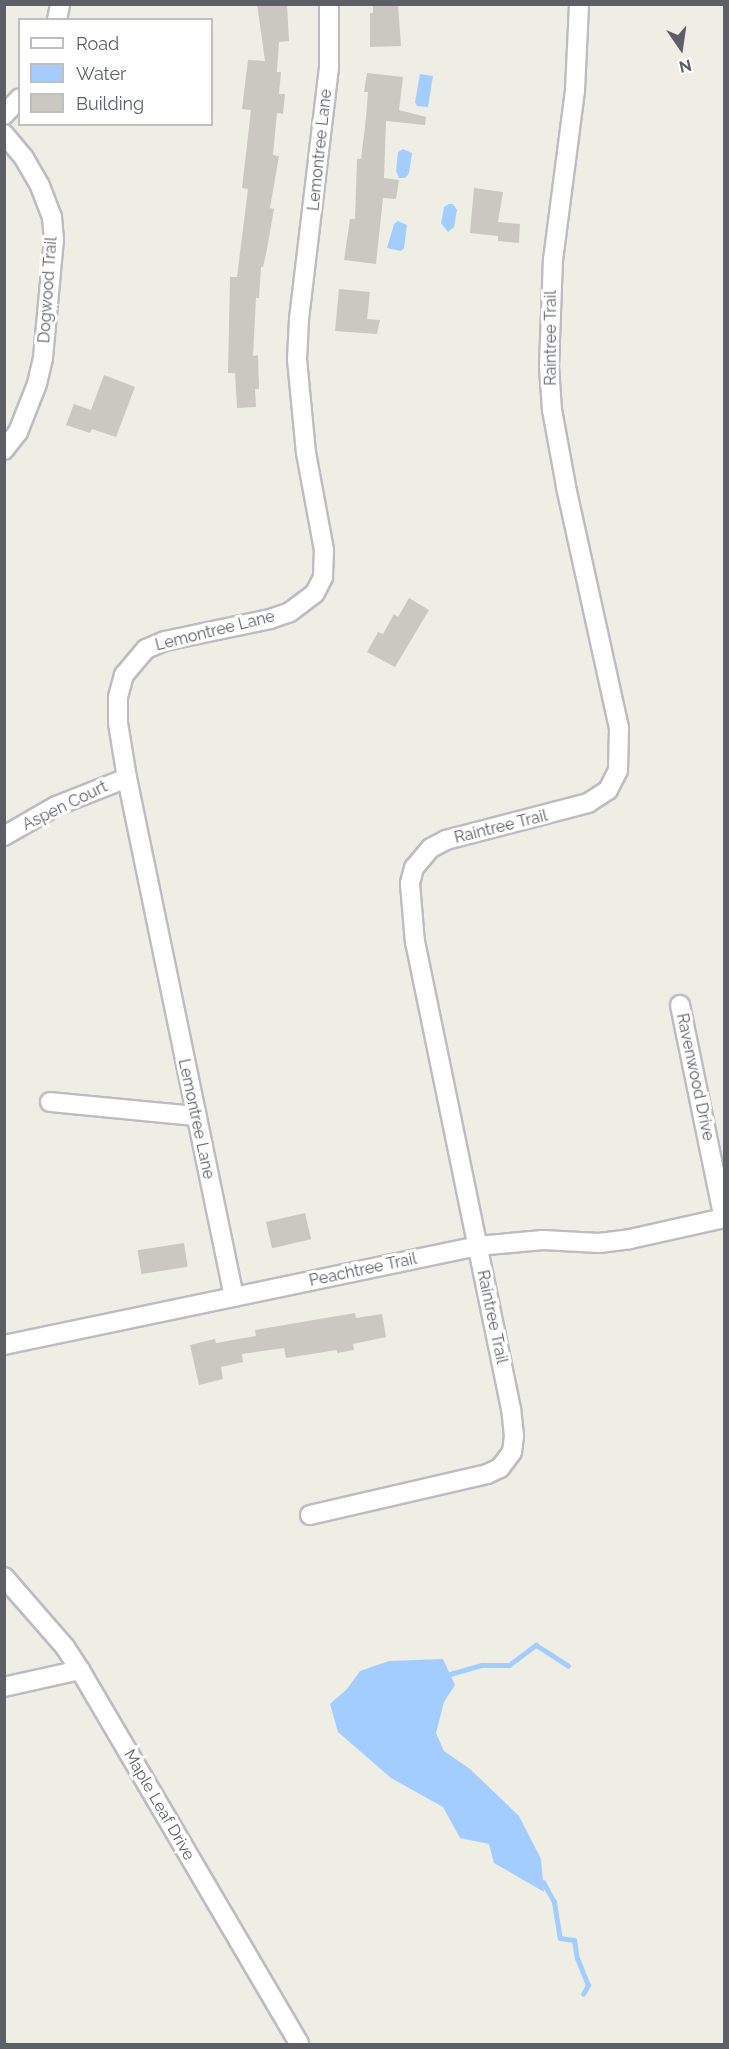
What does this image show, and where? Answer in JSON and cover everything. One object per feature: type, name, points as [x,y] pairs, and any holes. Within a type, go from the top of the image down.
[{"type":"street","name":"Lemontree Lane","points":[[234,1297],[127,777],[118,723],[118,697],[124,675],[146,649],[165,641],[270,619],[290,612],[315,593],[323,578],[324,550],[306,453],[297,359],[299,319],[329,68],[329,4]]},
{"type":"street","name":"Raintree Trail","points":[[310,1515],[487,1474],[508,1461],[514,1436],[511,1408],[415,943],[410,903],[414,868],[431,848],[446,840],[566,810],[596,799],[608,790],[616,778],[620,753],[619,728],[566,486],[552,410],[549,367],[553,260],[575,90],[579,4]]},
{"type":"street","points":[[4,114],[18,100]]},
{"type":"street","name":"Dogwood Trail","points":[[4,134],[24,158],[40,186],[52,216],[54,239],[43,358],[38,384],[22,424],[4,450]]},
{"type":"street","name":"Aspen Court","points":[[4,837],[66,802],[127,777]]},
{"type":"street","name":"Ravenwood Drive","points":[[680,1005],[724,1219]]},
{"type":"street","points":[[50,1102],[196,1116]]},
{"type":"street","name":"Peachtree Trail","points":[[4,1345],[477,1246],[543,1240],[599,1243],[630,1239],[724,1219]]},
{"type":"street","name":"Maple Leaf Drive","points":[[4,1577],[64,1647],[80,1670],[299,2044]]},
{"type":"street","points":[[4,1687],[80,1670]]},
{"type":"water","points":[[420,74],[433,76],[428,107],[417,106],[415,102]]},
{"type":"water","points":[[403,149],[412,153],[409,173],[405,178],[399,178],[396,171],[398,152]]},
{"type":"water","points":[[453,204],[457,210],[454,227],[448,232],[441,223],[444,207]]},
{"type":"water","points":[[398,221],[407,225],[404,248],[401,251],[387,248],[394,224]]},
{"type":"water","points":[[443,1659],[455,1685],[444,1702],[436,1733],[444,1751],[470,1769],[519,1816],[541,1859],[544,1892],[494,1863],[489,1844],[460,1838],[443,1807],[391,1778],[338,1732],[330,1704],[347,1689],[360,1671],[389,1661]]},
{"type":"building","points":[[257,4],[287,4],[289,41],[279,42],[277,72],[281,72],[279,94],[285,94],[283,114],[277,113],[273,155],[279,156],[270,208],[274,209],[263,267],[261,267],[259,298],[256,298],[253,356],[258,355],[259,389],[255,389],[256,407],[237,408],[235,373],[228,373],[230,277],[237,277],[248,189],[242,188],[251,110],[242,109],[248,60],[265,61]]},
{"type":"building","points":[[373,4],[398,4],[401,46],[370,47],[370,13],[373,13]]},
{"type":"building","points":[[367,73],[403,77],[399,110],[426,117],[425,125],[386,121],[384,178],[399,180],[396,199],[383,198],[376,264],[344,260],[350,219],[355,219],[357,159],[361,159],[366,118],[368,92],[364,92]]},
{"type":"building","points":[[474,188],[503,192],[498,222],[520,224],[519,243],[498,241],[498,236],[470,233]]},
{"type":"building","points":[[339,289],[370,292],[367,319],[380,320],[377,334],[335,331]]},
{"type":"building","points":[[104,375],[135,387],[116,437],[92,429],[90,433],[66,425],[74,404],[91,410]]},
{"type":"building","points":[[409,598],[429,610],[395,667],[367,652],[378,632],[383,634],[394,614],[398,617]]},
{"type":"building","points":[[305,1213],[311,1239],[272,1248],[266,1222]]},
{"type":"building","points":[[184,1243],[188,1267],[141,1274],[138,1250]]},
{"type":"building","points":[[355,1313],[356,1318],[382,1314],[386,1337],[353,1344],[354,1350],[337,1353],[337,1350],[286,1358],[284,1348],[242,1354],[243,1362],[221,1367],[223,1379],[199,1385],[190,1345],[215,1339],[216,1343],[256,1336],[255,1330]]},
{"type":"waterway","points":[[450,1674],[482,1665],[509,1665],[536,1645],[568,1666]]},
{"type":"waterway","points":[[543,1882],[554,1902],[560,1938],[574,1940],[577,1958],[588,1985],[583,1994]]}]
